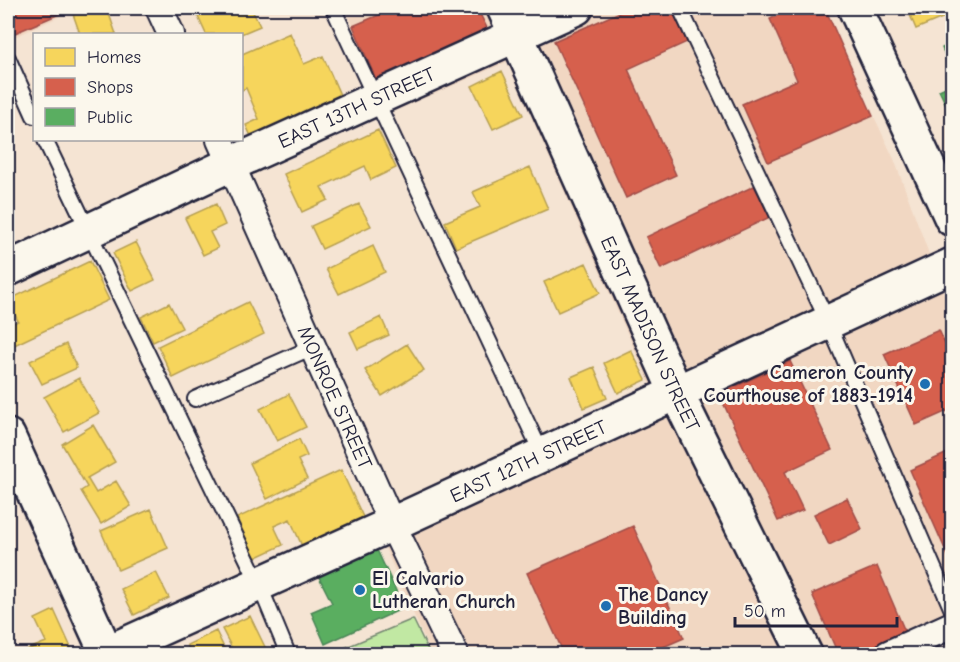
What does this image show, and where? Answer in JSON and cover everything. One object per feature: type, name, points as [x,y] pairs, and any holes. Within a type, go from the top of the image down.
[{"type":"main road","name":"EAST 13TH STREET","points":[[8,269],[88,231],[225,152],[377,99],[510,22],[576,8]]},
{"type":"main road","points":[[855,8],[952,219]]},
{"type":"main road","name":"EAST MADISON STREET","points":[[510,22],[676,392],[805,654]]},
{"type":"main road","name":"EAST 12TH STREET","points":[[106,654],[952,265]]},
{"type":"main road","points":[[8,436],[106,654]]},
{"type":"street","points":[[159,8],[171,33]]},
{"type":"street","name":"MONROE STREET","points":[[225,152],[392,524],[455,654]]},
{"type":"street","points":[[888,654],[952,625]]},
{"type":"lane","points":[[333,8],[542,454]]},
{"type":"lane","points":[[680,8],[828,322],[952,610]]},
{"type":"lane","points":[[8,58],[33,114]]},
{"type":"lane","points":[[45,141],[259,584],[288,654]]},
{"type":"lane","points":[[195,399],[313,347]]},
{"type":"shaded area","points":[[8,8],[79,8],[8,40]]},
{"type":"shaded area","points":[[345,8],[823,8],[894,159],[952,312],[952,654],[431,654],[384,546],[660,407],[507,62],[392,112]]},
{"type":"green space","points":[[413,619],[430,654],[330,654]]},
{"type":"building: Homes","points":[[91,8],[107,8],[116,33],[80,33],[73,14]]},
{"type":"building: Homes","points":[[194,8],[251,8],[260,26],[243,33],[206,33]]},
{"type":"building: Homes","points":[[907,8],[952,8],[952,14],[916,29]]},
{"type":"building: Homes","points":[[290,33],[304,64],[323,56],[344,104],[254,143],[246,125],[259,119],[246,88],[243,90],[243,54]]},
{"type":"building: Homes","points":[[502,71],[523,115],[493,129],[472,86]]},
{"type":"building: Homes","points":[[378,130],[396,168],[371,180],[365,166],[321,187],[328,200],[302,212],[284,174]]},
{"type":"building: Homes","points":[[530,167],[548,209],[456,248],[445,222],[480,207],[473,192]]},
{"type":"building: Homes","points":[[216,204],[225,225],[210,232],[218,248],[203,255],[185,218]]},
{"type":"building: Homes","points":[[359,204],[371,226],[322,249],[311,226]]},
{"type":"building: Homes","points":[[136,242],[155,280],[132,291],[113,253]]},
{"type":"building: Homes","points":[[373,246],[385,272],[339,294],[326,269]]},
{"type":"building: Homes","points":[[90,261],[109,300],[8,348],[8,326],[18,321],[8,300]]},
{"type":"building: Homes","points":[[586,263],[600,293],[558,312],[544,282]]},
{"type":"building: Homes","points":[[248,302],[264,334],[173,378],[158,346]]},
{"type":"building: Homes","points":[[169,303],[182,328],[153,342],[141,317]]},
{"type":"building: Homes","points":[[381,317],[389,335],[358,349],[350,332]]},
{"type":"building: Homes","points":[[66,344],[77,368],[42,384],[30,361]]},
{"type":"building: Homes","points":[[407,344],[424,370],[382,396],[365,370]]},
{"type":"building: Homes","points":[[631,350],[646,380],[618,393],[604,363]]},
{"type":"building: Homes","points":[[594,367],[607,398],[584,408],[571,377]]},
{"type":"building: Homes","points":[[79,378],[99,413],[64,432],[44,397]]},
{"type":"building: Homes","points":[[289,394],[306,427],[277,441],[260,409]]},
{"type":"building: Homes","points":[[93,425],[115,462],[87,478],[96,493],[116,481],[131,506],[101,524],[81,491],[87,487],[62,444]]},
{"type":"building: Homes","points":[[299,439],[307,456],[298,460],[307,479],[267,499],[250,463]]},
{"type":"building: Homes","points":[[341,470],[363,517],[302,546],[290,519],[274,526],[283,545],[255,558],[237,518]]},
{"type":"building: Homes","points":[[151,509],[168,548],[118,570],[101,531]]},
{"type":"building: Homes","points":[[156,572],[169,598],[134,615],[121,589]]},
{"type":"building: Homes","points":[[54,610],[73,652],[26,654],[24,651],[46,642],[35,619]]},
{"type":"building: Homes","points":[[250,616],[267,651],[260,654],[235,654],[222,629]]},
{"type":"building: Homes","points":[[216,631],[227,654],[192,654],[187,645]]},
{"type":"building: Shops","points":[[8,8],[73,8],[8,36]]},
{"type":"building: Shops","points":[[395,8],[477,8],[490,34],[378,84],[353,26]]},
{"type":"building: Shops","points":[[629,8],[671,8],[687,42],[628,69],[676,175],[626,198],[554,41]]},
{"type":"building: Shops","points":[[783,8],[825,8],[873,116],[768,162],[742,104],[797,80],[770,19],[785,12]]},
{"type":"building: Shops","points":[[754,186],[770,217],[661,269],[646,237]]},
{"type":"building: Shops","name":"Cameron County Courthouse of 1883-1914","points":[[939,330],[952,359],[952,409],[916,425],[884,354]]},
{"type":"building: Shops","points":[[790,361],[832,450],[785,472],[803,510],[778,521],[719,394]]},
{"type":"building: Shops","points":[[952,451],[952,565],[910,470]]},
{"type":"building: Shops","points":[[847,498],[862,529],[829,545],[814,514]]},
{"type":"building: Shops","name":"The Dancy Building","points":[[633,526],[684,638],[647,654],[564,654],[527,573]]},
{"type":"building: Shops","points":[[877,566],[907,636],[864,654],[838,654],[812,594]]},
{"type":"building: Public","points":[[952,43],[952,71],[942,48]]},
{"type":"building: Public","points":[[952,84],[952,114],[951,115],[939,90]]},
{"type":"building: Public","name":"El Calvario Lutheran Church","points":[[377,550],[404,608],[325,644],[311,612],[332,603],[319,577]]},
{"type":"place","name":"Cameron County Courthouse of 1883-1914","points":[[925,384]]},
{"type":"place","name":"El Calvario Lutheran Church","points":[[360,590]]},
{"type":"place","name":"The Dancy Building","points":[[606,606]]}]
